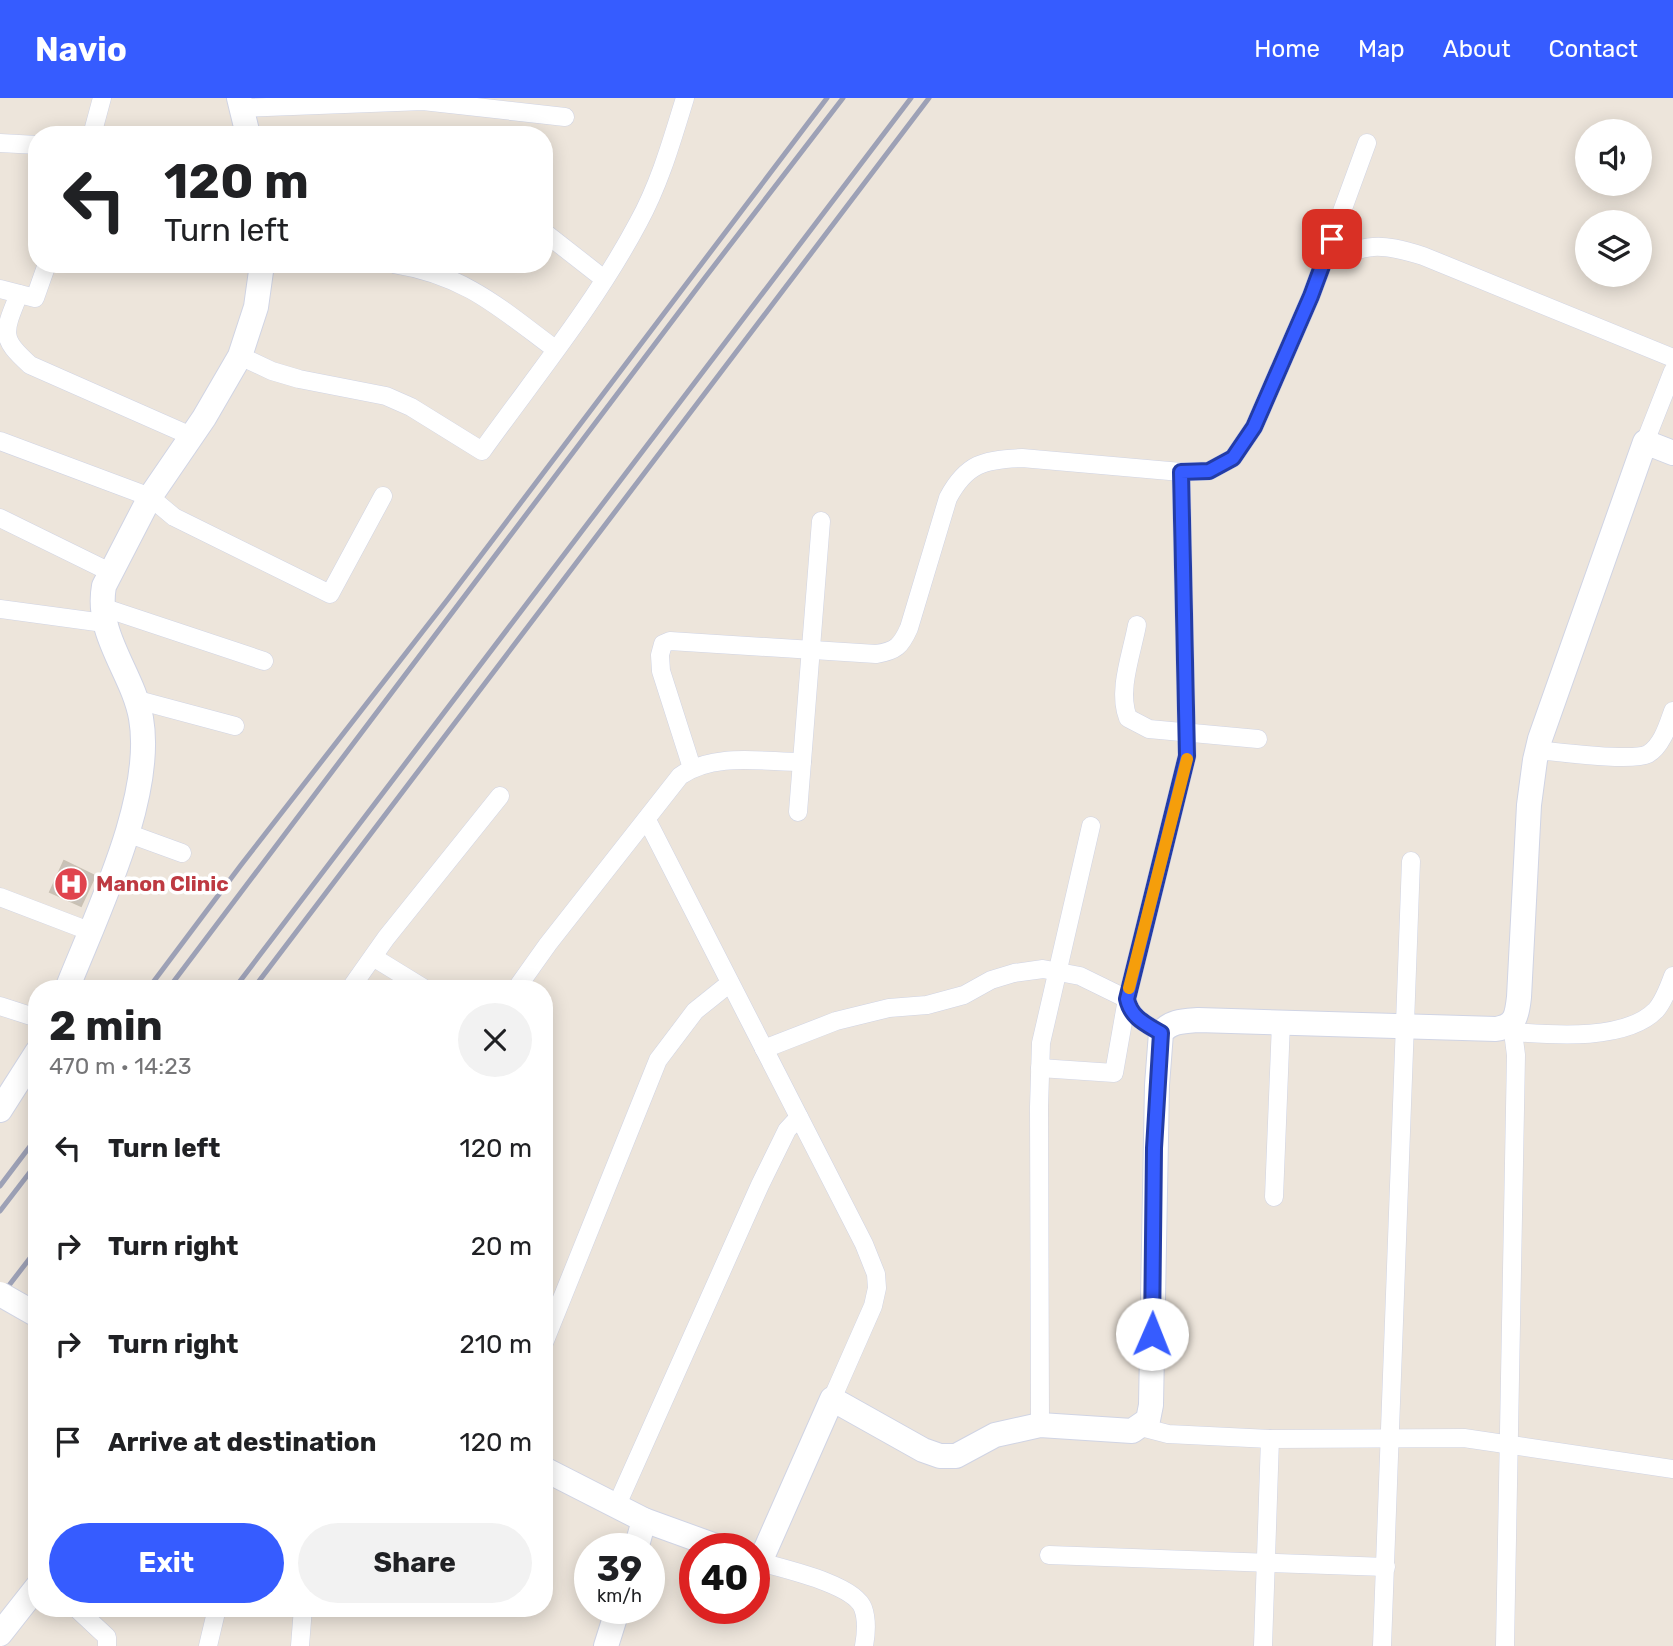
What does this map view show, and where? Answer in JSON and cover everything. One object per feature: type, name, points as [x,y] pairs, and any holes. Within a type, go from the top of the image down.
[{"type":"street","points":[[94,126],[102,98]]},
{"type":"street","points":[[240,356],[272,371],[299,379],[386,396],[411,407],[482,452],[604,279],[639,222],[664,166],[685,98]]},
{"type":"street","points":[[246,126],[240,103],[423,101],[565,117]]},
{"type":"street","points":[[0,143],[28,145]]},
{"type":"street","points":[[692,768],[661,671],[660,655],[663,644],[670,641],[892,652],[901,646],[909,628],[948,498],[958,479],[976,465],[995,458],[1022,458],[1181,472],[1209,471],[1233,458],[1254,427],[1323,264],[1367,143]]},
{"type":"street","points":[[553,239],[604,279]]},
{"type":"street","points":[[1323,264],[1363,247],[1391,246],[1423,256],[1673,358]]},
{"type":"street","points":[[0,289],[35,298],[44,273]]},
{"type":"street","points":[[70,980],[127,833],[140,782],[143,747],[141,715],[103,615],[104,586],[150,497],[240,356],[256,307],[261,273]]},
{"type":"street","points":[[434,273],[481,294],[555,349]]},
{"type":"street","points":[[19,294],[5,329],[4,340],[9,350],[30,365],[191,436]]},
{"type":"street","points":[[1505,1646],[1516,1055],[1513,1028],[1519,997],[1529,805],[1537,750],[1645,442],[1673,371]]},
{"type":"street","points":[[0,441],[150,497],[174,517],[330,594],[383,496]]},
{"type":"street","points":[[1645,442],[1673,453]]},
{"type":"street","points":[[1040,1068],[1114,1073],[1127,999],[1187,756],[1181,472]]},
{"type":"street","points":[[0,518],[110,572]]},
{"type":"street","points":[[798,813],[821,521]]},
{"type":"street","points":[[0,608],[103,615],[264,661]]},
{"type":"street","points":[[1137,625],[1124,694],[1124,708],[1128,719],[1149,729],[1258,739]]},
{"type":"street","points":[[134,699],[234,726]]},
{"type":"street","points":[[1537,750],[1632,757],[1648,754],[1660,742],[1673,711]]},
{"type":"street","points":[[522,980],[680,776],[692,768],[715,761],[802,762]]},
{"type":"street","points":[[356,980],[500,796]]},
{"type":"street","points":[[647,821],[864,1244],[876,1274],[877,1288],[873,1306],[770,1533]]},
{"type":"street","points":[[1040,1425],[1041,1043],[1091,826]]},
{"type":"street","points":[[127,833],[182,853]]},
{"type":"street","points":[[1382,1646],[1411,861]]},
{"type":"street","points":[[0,897],[89,931]]},
{"type":"street","points":[[373,957],[410,980]]},
{"type":"street","points":[[764,1049],[836,1021],[888,1008],[927,1005],[964,995],[991,980],[1014,972],[1043,969],[1080,976],[1127,999]]},
{"type":"street","points":[[832,1399],[923,1450],[940,1456],[956,1456],[995,1434],[1040,1425],[1132,1431],[1148,1420],[1151,1405],[1154,1148],[1161,1033],[1177,1021],[1513,1028],[1575,1036],[1644,1020],[1658,1008],[1673,976]]},
{"type":"street","points":[[553,1321],[658,1060],[695,1011],[730,983]]},
{"type":"street","points":[[1127,999],[1129,1009],[1139,1020],[1161,1033]]},
{"type":"street","points":[[0,1006],[28,1015]]},
{"type":"street","points":[[1274,1197],[1281,1023]]},
{"type":"street","points":[[0,1110],[28,1066]]},
{"type":"street","points":[[616,1507],[755,1197],[787,1130],[799,1117]]},
{"type":"street","points":[[0,1294],[28,1310]]},
{"type":"street","points":[[1141,1427],[1168,1434],[1270,1439],[1464,1438],[1673,1469]]},
{"type":"street","points":[[1263,1646],[1270,1439]]},
{"type":"street","points":[[553,1474],[616,1507],[680,1533]]},
{"type":"street","points":[[640,1533],[644,1520]]},
{"type":"street","points":[[1049,1555],[1386,1567]]},
{"type":"street","points":[[770,1565],[852,1593],[863,1607],[866,1633],[864,1646]]},
{"type":"street","points":[[0,1634],[28,1598]]},
{"type":"street","points":[[86,1617],[107,1637],[107,1646]]},
{"type":"street","points":[[208,1646],[215,1617]]},
{"type":"street","points":[[300,1646],[302,1617]]},
{"type":"street","points":[[606,1646],[613,1624]]},
{"type":"building","points":[[64,861],[95,876],[81,906],[50,892]]},
{"type":"railway","points":[[155,980],[448,599],[827,98]]},
{"type":"railway","points":[[175,980],[843,98]]},
{"type":"railway","points":[[241,980],[911,98]]},
{"type":"railway","points":[[260,980],[929,98]]},
{"type":"railway","points":[[0,1186],[28,1149]]},
{"type":"railway","points":[[0,1211],[28,1175]]},
{"type":"railway","points":[[0,1297],[28,1261]]},
{"type":"slow traffic","points":[[1129,988],[1187,759]]},
{"type":"place","name":"Manon Clinic","points":[[71,884]]},
{"type":"route","points":[[1152,1334],[1154,1148],[1161,1033],[1139,1020],[1129,1009],[1127,999],[1187,756],[1181,472],[1209,471],[1233,458],[1254,427],[1311,296],[1332,239]]}]
